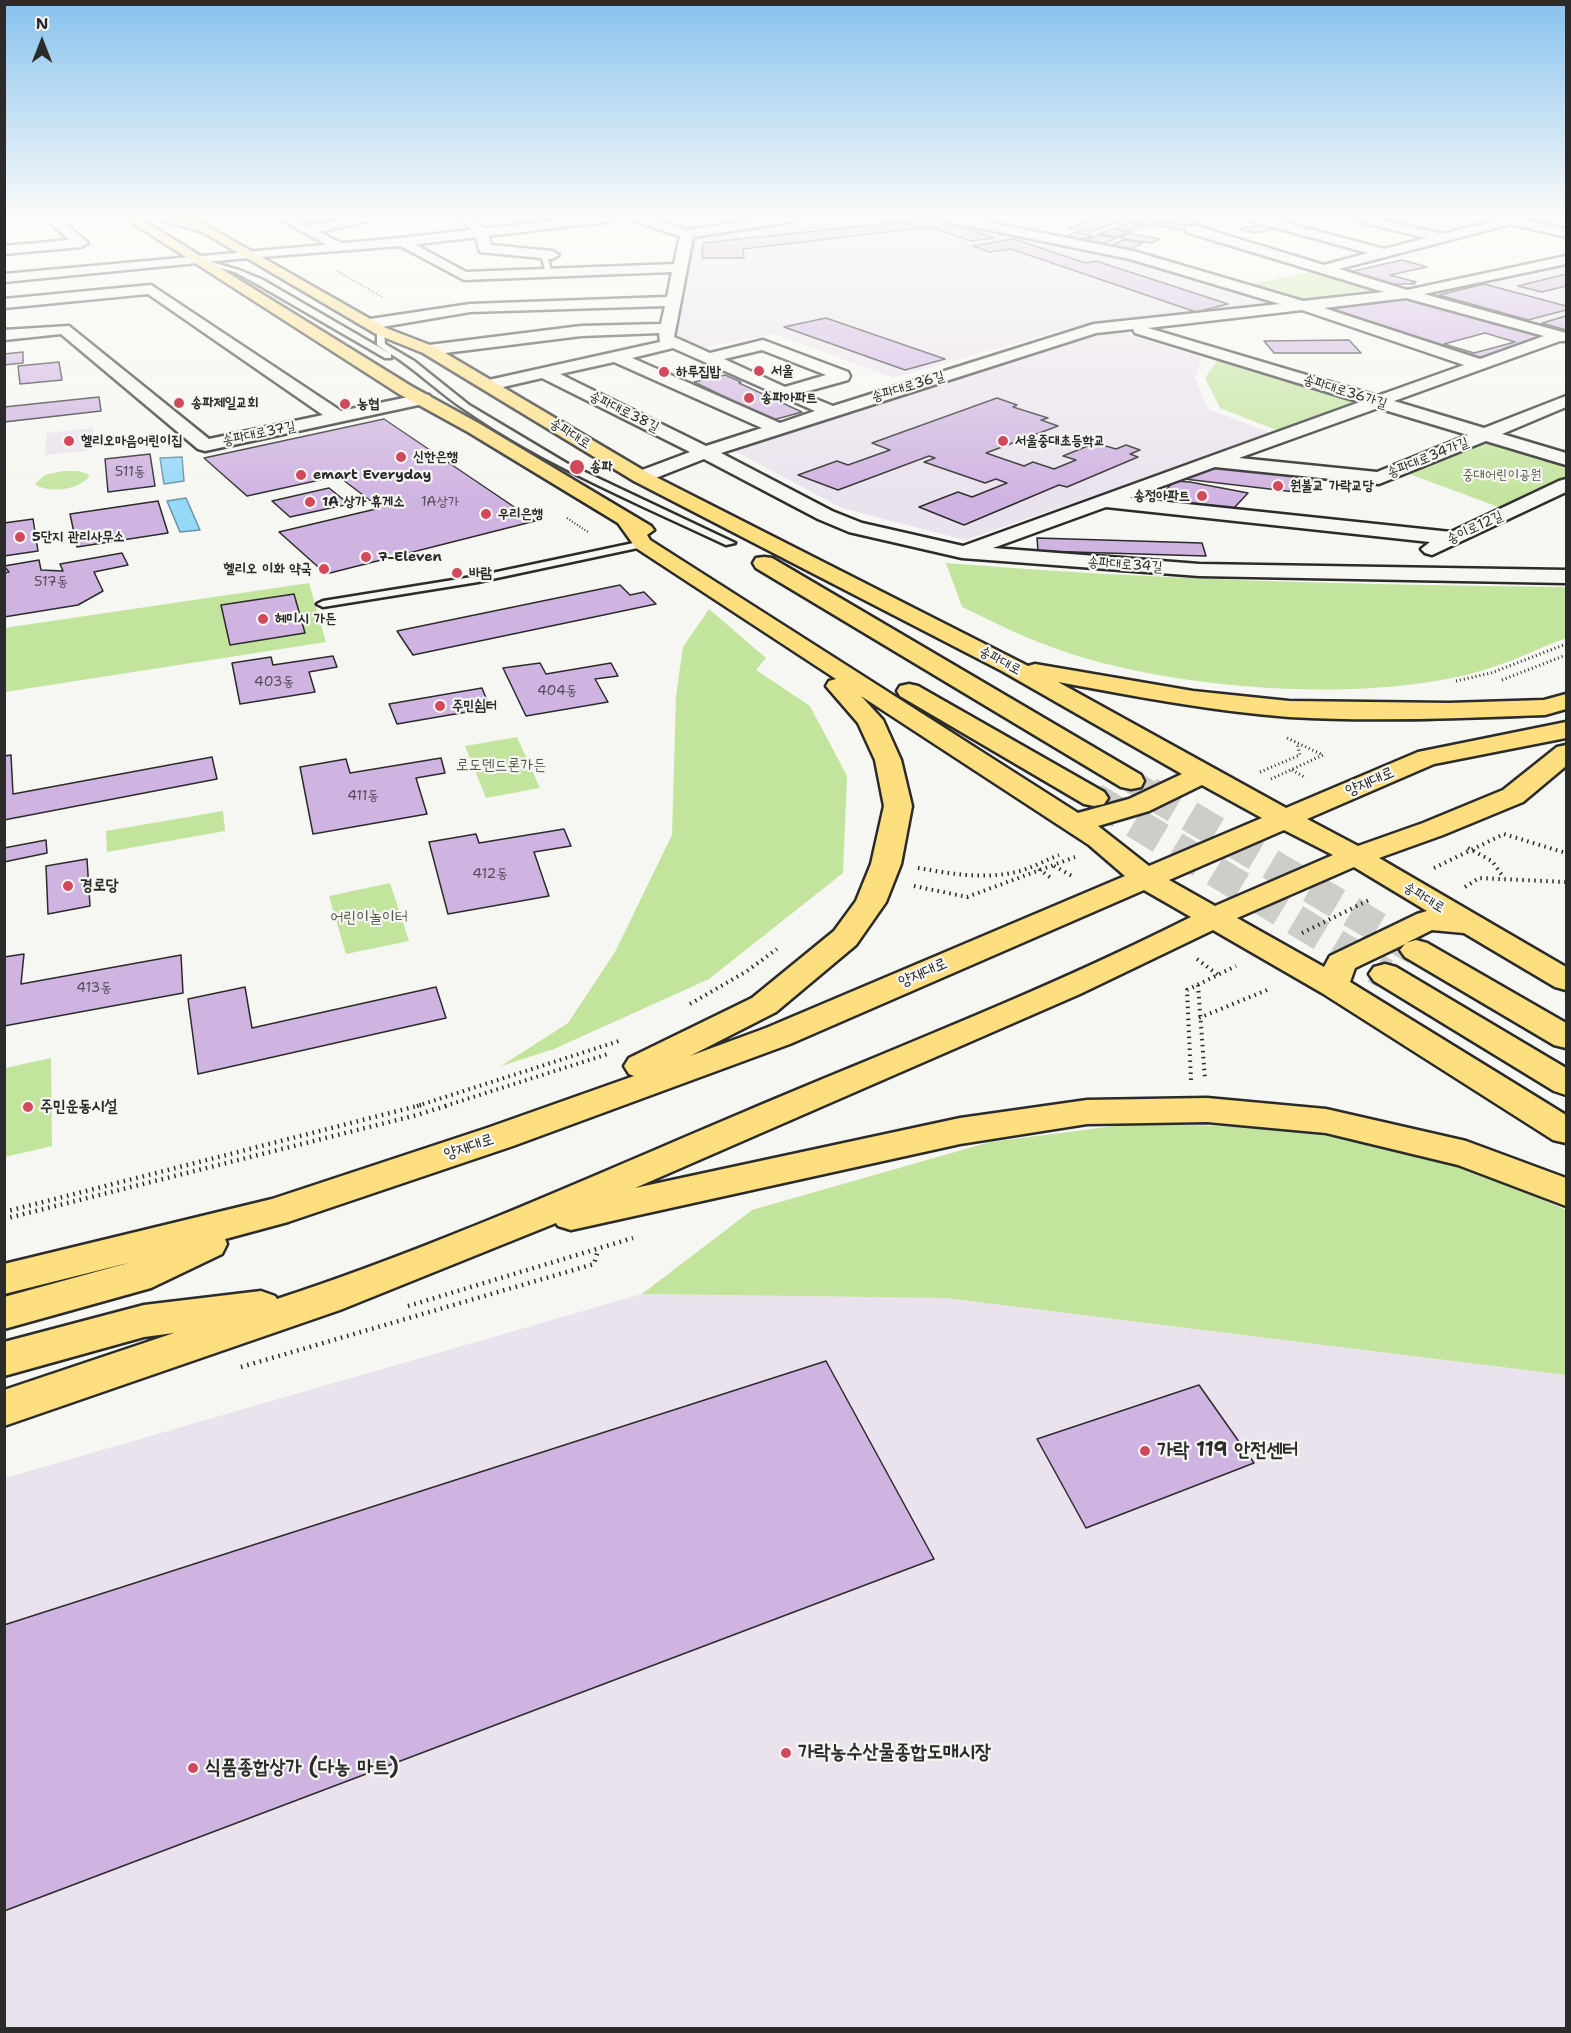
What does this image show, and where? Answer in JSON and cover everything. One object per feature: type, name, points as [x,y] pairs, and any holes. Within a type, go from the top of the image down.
[{"type":"main road","points":[[283,313],[948,715],[1094,798]]},
{"type":"main road","name":"송파대로","points":[[350,313],[375,327],[429,350],[641,477],[1011,666],[1201,774],[1356,856],[1467,924],[1566,980]]},
{"type":"main road","points":[[641,477],[730,543],[1131,781]]},
{"type":"main road","points":[[626,520],[643,544],[1099,839],[1146,879],[1333,986],[1566,1131]]},
{"type":"main road","points":[[500,1137],[764,1005],[845,938],[871,902],[886,864],[898,806],[888,760],[870,720],[802,648]]},
{"type":"main road","points":[[1011,666],[1145,690],[1287,709],[1402,713],[1545,707],[1566,700]]},
{"type":"main road","name":"양재대로","points":[[4,1279],[275,1212],[500,1137],[778,1036],[1427,758],[1566,730]]},
{"type":"main road","points":[[4,1408],[326,1299],[490,1235],[1069,987],[1215,917],[1356,856],[1514,796],[1566,753]]},
{"type":"main road","points":[[1072,822],[1093,820],[1184,786],[1201,774]]},
{"type":"main road","points":[[1333,986],[1341,963],[1428,920],[1467,924]]},
{"type":"main road","points":[[1416,950],[1566,1037]]},
{"type":"main road","points":[[1385,974],[1566,1083]]},
{"type":"main road","points":[[490,1235],[811,1162],[960,1131],[1087,1112],[1201,1110],[1326,1121],[1466,1154],[1566,1192]]},
{"type":"main road","name":"양재대로","points":[[4,1312],[137,1277],[275,1212]]},
{"type":"main road","points":[[4,1359],[144,1321],[326,1299]]},
{"type":"street","points":[[186,313],[338,417]]},
{"type":"street","points":[[375,327],[436,313]]},
{"type":"street","points":[[671,336],[672,313]]},
{"type":"street","name":"송파대로36길","points":[[641,477],[705,452],[777,428],[1094,328],[1239,313]]},
{"type":"street","name":"송파대로36길","points":[[1325,313],[1478,364]]},
{"type":"street","name":"송파대로36길","points":[[1475,313],[1563,337]]},
{"type":"street","name":"송파대로36가길","points":[[1124,325],[1566,459]]},
{"type":"street","name":"송파대로37길","points":[[4,335],[64,329],[205,445],[423,399]]},
{"type":"street","name":"송파대로","points":[[429,350],[581,330],[671,336]]},
{"type":"street","points":[[490,385],[615,356],[671,336],[784,393],[830,411]]},
{"type":"street","name":"송파대로34가길","points":[[962,552],[1478,364],[1563,337]]},
{"type":"street","points":[[643,369],[763,345],[842,376],[784,393]]},
{"type":"street","points":[[615,356],[777,428]]},
{"type":"street","name":"송파대로38길","points":[[543,372],[705,452]]},
{"type":"street","name":"송파대로34가길","points":[[1210,462],[1379,478],[1566,401]]},
{"type":"street","name":"송파대로34길","points":[[705,452],[825,515],[856,528],[962,552],[1177,569],[1566,577]]},
{"type":"street","name":"송이로12길","points":[[1386,575],[1451,538],[1566,485]]},
{"type":"street","name":"송파대로34가길","points":[[1102,501],[1451,538]]},
{"type":"lane","points":[[314,313],[403,364],[474,428]]},
{"type":"lane","points":[[375,327],[381,345],[411,363],[466,407],[573,470],[730,543]]},
{"type":"lane","points":[[323,604],[478,579],[643,544]]},
{"type":"path","points":[[409,313],[415,316]]},
{"type":"path","points":[[562,514],[614,551]]},
{"type":"path","points":[[1450,683],[1491,674],[1566,644]]},
{"type":"path","points":[[1293,732],[1300,755],[1311,761]]},
{"type":"path","points":[[1279,734],[1323,755],[1284,773]]},
{"type":"path","points":[[1254,775],[1300,755]]},
{"type":"path","points":[[1201,1110],[1187,990],[1504,834],[1566,853]]},
{"type":"path","points":[[1470,849],[1492,861],[1505,879]]},
{"type":"path","points":[[908,866],[948,873],[1019,872],[1059,855]]},
{"type":"path","points":[[1033,865],[1051,878]]},
{"type":"path","points":[[880,879],[967,897],[1054,865],[1104,896]]},
{"type":"path","points":[[1457,892],[1479,878],[1566,882]]},
{"type":"path","points":[[1172,939],[1218,975]]},
{"type":"path","points":[[687,1006],[747,971],[784,944]]},
{"type":"path","points":[[1198,985],[1201,1110]]},
{"type":"path","points":[[1199,1018],[1267,990]]},
{"type":"path","points":[[4,1212],[411,1108],[626,1039]]},
{"type":"path","points":[[4,1219],[417,1115],[611,1053]]},
{"type":"path","points":[[231,1370],[594,1264],[598,1249]]},
{"type":"shaded area","points":[[677,313],[1217,313],[1069,328],[894,378],[775,334],[695,349],[672,340]]},
{"type":"shaded area","points":[[1482,313],[1566,313],[1566,336]]},
{"type":"shaded area","name":"서울중대초등학교","points":[[1117,331],[1202,357],[1195,377],[1208,409],[1274,434],[965,540],[842,508],[731,449],[1085,336]]},
{"type":"shaded area","name":"헬리오마음어린이집","points":[[93,428],[92,450],[45,455],[47,433]]},
{"type":"shaded area","name":"가락농수산물종합도매시장","points":[[642,1294],[945,1298],[1566,1375],[1566,2028],[5,2028],[5,1478]]},
{"type":"green space","points":[[1219,358],[1361,401],[1279,431],[1220,408],[1205,378]]},
{"type":"green space","name":"중대어린이공원","points":[[1488,438],[1566,462],[1566,480],[1504,509],[1404,472]]},
{"type":"green space","points":[[62,471],[78,471],[88,474],[89,477],[71,488],[55,490],[35,484],[45,475]]},
{"type":"green space","points":[[946,563],[1101,574],[1256,581],[1566,587],[1566,638],[1488,669],[1429,682],[1375,688],[1317,689],[1257,687],[1197,681],[1140,672],[1087,659],[1001,626],[962,607]]},
{"type":"green space","points":[[309,583],[326,642],[5,692],[4,628]]},
{"type":"green space","points":[[709,609],[766,658],[756,670],[810,706],[847,776],[843,873],[709,979],[554,1049],[501,1066],[568,1023],[615,952],[672,835],[676,696],[683,647]]},
{"type":"green space","name":"로도덴드론가든","points":[[517,737],[540,788],[486,798],[465,746]]},
{"type":"green space","points":[[223,811],[225,831],[107,852],[106,831]]},
{"type":"green space","name":"어린이놀이터","points":[[390,883],[409,941],[346,954],[329,896]]},
{"type":"green space","name":"주민운동시설","points":[[51,1058],[52,1146],[5,1157],[5,1068]]},
{"type":"green space","points":[[1138,1123],[1293,1129],[1456,1162],[1566,1210],[1566,1375],[945,1298],[642,1294],[752,1210],[990,1142]]},
{"type":"water","points":[[182,457],[184,481],[164,484],[160,458]]},
{"type":"water","points":[[186,498],[200,530],[180,532],[167,501]]},
{"type":"building","points":[[1331,313],[1469,313],[1551,335],[1478,361]]},
{"type":"building","points":[[1503,313],[1555,313],[1528,320]]},
{"type":"building","points":[[1566,316],[1566,330],[1542,323]]},
{"type":"building","points":[[826,318],[945,359],[905,370],[784,327]]},
{"type":"building","points":[[1485,333],[1515,342],[1474,353],[1444,344]]},
{"type":"building","points":[[1349,340],[1361,353],[1274,353],[1264,341]]},
{"type":"building","points":[[23,352],[23,363],[4,365],[4,354]]},
{"type":"building","points":[[59,362],[62,380],[20,384],[18,366]]},
{"type":"building","name":"송파아파트","points":[[725,375],[802,412],[773,420],[694,382]]},
{"type":"building","points":[[99,397],[101,411],[4,422],[4,407]]},
{"type":"building","points":[[997,398],[1017,405],[1013,407],[1048,418],[1041,420],[1058,426],[986,453],[1024,466],[1033,462],[1054,469],[1076,460],[1063,456],[1095,443],[1116,449],[1126,445],[1140,450],[1130,454],[1138,457],[1067,487],[1059,485],[964,525],[919,507],[958,492],[972,497],[1007,483],[996,479],[985,483],[924,462],[935,458],[929,456],[838,490],[798,475],[837,461],[848,465],[890,450],[872,443]]},
{"type":"building","points":[[384,419],[535,521],[326,574],[279,532],[380,508],[338,476],[247,496],[204,458]]},
{"type":"building","points":[[150,454],[155,486],[108,492],[105,459]]},
{"type":"building","name":"원불교 가락교당","points":[[1217,464],[1313,474],[1312,494],[1176,478]]},
{"type":"building","name":"송정아파트","points":[[1175,481],[1248,493],[1234,508],[1156,499]]},
{"type":"building","name":"1A 상가 휴게소","points":[[329,488],[349,504],[290,517],[272,501]]},
{"type":"building","points":[[158,501],[168,533],[77,547],[70,514]]},
{"type":"building","name":"5단지 관리사무소","points":[[33,519],[38,551],[4,556],[4,523]]},
{"type":"building","points":[[1037,538],[1202,543],[1206,556],[1038,551]]},
{"type":"building","points":[[122,553],[128,565],[94,572],[103,591],[78,605],[4,617],[4,573],[9,572],[4,566],[39,560],[41,570],[63,571],[60,564]]},
{"type":"building","points":[[620,585],[630,595],[644,592],[656,604],[413,655],[397,631]]},
{"type":"building","name":"헤미시 가든","points":[[294,594],[305,633],[230,645],[221,605]]},
{"type":"building","points":[[333,656],[337,667],[309,672],[315,692],[240,704],[232,663],[271,657],[273,665]]},
{"type":"building","points":[[540,663],[546,674],[611,663],[618,676],[595,679],[608,702],[526,716],[503,668]]},
{"type":"building","name":"주민쉼터","points":[[482,688],[490,708],[397,724],[389,704]]},
{"type":"building","points":[[11,755],[13,794],[212,757],[217,779],[4,820],[4,756]]},
{"type":"building","points":[[441,758],[445,773],[416,778],[427,814],[313,834],[300,767],[346,759],[350,773]]},
{"type":"building","points":[[564,829],[571,846],[534,852],[549,896],[448,914],[429,842],[476,834],[479,843]]},
{"type":"building","points":[[46,840],[47,853],[4,862],[4,848]]},
{"type":"building","name":"경로당","points":[[87,859],[90,906],[48,914],[46,866]]},
{"type":"building","points":[[24,954],[21,984],[181,955],[183,993],[4,1026],[4,957]]},
{"type":"building","points":[[245,987],[252,1028],[436,987],[446,1018],[198,1074],[188,999]]},
{"type":"building","name":"식품종합상가 (다농 마트)","points":[[826,1361],[934,1559],[4,1911],[4,1625]]},
{"type":"building","name":"가락 119 안전센터","points":[[1199,1385],[1254,1463],[1086,1528],[1037,1439]]},
{"type":"tunnel","points":[[1131,781],[1151,793]]},
{"type":"tunnel","points":[[1149,792],[1416,950]]},
{"type":"tunnel","points":[[1094,798],[1385,974]]},
{"type":"place","name":"서울","points":[[759,371]]},
{"type":"place","name":"하루집밥","points":[[664,372]]},
{"type":"place","name":"송파아파트","points":[[749,398]]},
{"type":"place","name":"송파제일교회","points":[[179,403]]},
{"type":"place","name":"농협","points":[[345,404]]},
{"type":"place","name":"헬리오마음어린이집","points":[[69,441]]},
{"type":"place","name":"서울중대초등학교","points":[[1003,441]]},
{"type":"place","name":"신한은행","points":[[401,457]]},
{"type":"place","name":"송파","points":[[577,467]]},
{"type":"place","name":"emart Everyday","points":[[301,475]]},
{"type":"place","name":"원불교 가락교당","points":[[1278,486]]},
{"type":"place","name":"송정아파트","points":[[1202,496]]},
{"type":"place","name":"1A 상가 휴게소","points":[[310,502]]},
{"type":"place","name":"우리은행","points":[[486,514]]},
{"type":"place","name":"5단지 관리사무소","points":[[20,537]]},
{"type":"place","name":"7-Eleven","points":[[366,557]]},
{"type":"place","name":"헬리오 이화 약국","points":[[324,569]]},
{"type":"place","name":"바람","points":[[457,573]]},
{"type":"place","name":"헤미시 가든","points":[[263,619]]},
{"type":"place","name":"주민쉼터","points":[[440,706]]},
{"type":"place","name":"경로당","points":[[68,886]]},
{"type":"place","name":"주민운동시설","points":[[28,1107]]},
{"type":"place","name":"가락 119 안전센터","points":[[1145,1451]]},
{"type":"place","name":"가락농수산물종합도매시장","points":[[786,1753]]},
{"type":"place","name":"식품종합상가 (다농 마트)","points":[[193,1768]]}]
